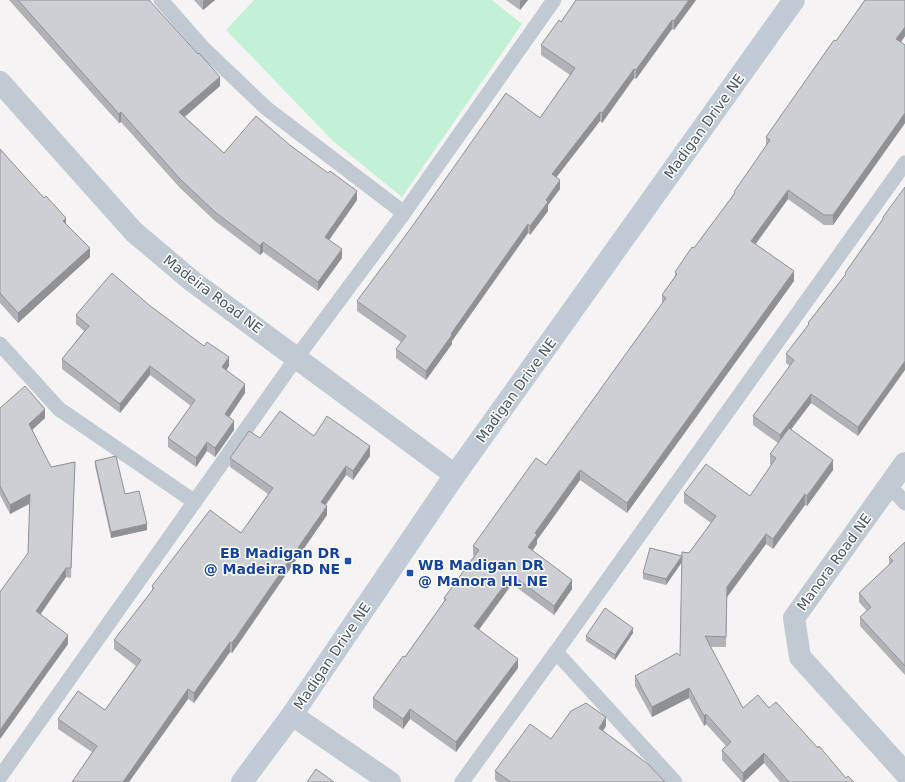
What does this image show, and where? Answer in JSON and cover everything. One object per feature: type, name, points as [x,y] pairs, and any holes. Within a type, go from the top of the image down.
[{"type":"street","name":"Madigan Drive NE","points":[[242,782],[292,715],[455,475],[794,0]]},
{"type":"street","name":"Madeira Road NE","points":[[0,82],[134,232],[192,281],[455,475]]},
{"type":"street","name":"Manora Road NE","points":[[905,463],[794,618],[800,657],[905,773]]},
{"type":"street","points":[[292,715],[390,782]]},
{"type":"lane","points":[[161,0],[203,48],[266,108],[404,213]]},
{"type":"lane","points":[[0,777],[297,357],[404,213],[554,0]]},
{"type":"lane","points":[[462,782],[905,163]]},
{"type":"lane","points":[[0,344],[59,409],[195,502]]},
{"type":"lane","points":[[889,485],[905,503]]},
{"type":"lane","points":[[556,652],[675,782]]},
{"type":"green space","points":[[254,0],[492,0],[522,24],[402,197],[333,141],[226,30]]},
{"type":"building","points":[[18,0],[149,0],[220,77],[179,112],[224,153],[256,116],[291,146],[328,173],[330,171],[357,191],[325,237],[342,249],[318,282],[263,242],[260,246],[215,212],[180,179],[121,112],[119,114]]},
{"type":"building","points":[[576,0],[689,0],[674,21],[672,20],[636,70],[634,69],[602,113],[600,112],[552,174],[560,180],[546,200],[548,202],[530,226],[528,224],[426,371],[396,349],[406,336],[357,301],[411,228],[506,93],[540,118],[575,68],[541,45],[559,20],[561,22]]},
{"type":"building","points":[[865,0],[905,0],[905,27],[896,39],[905,45],[905,113],[833,215],[824,215],[788,190],[751,241],[794,271],[627,503],[580,470],[535,533],[537,535],[528,547],[572,580],[554,606],[512,575],[474,626],[518,659],[456,742],[410,709],[403,719],[373,698],[403,656],[405,657],[446,599],[444,598],[479,550],[473,546],[536,458],[546,465],[666,298],[662,295],[677,274],[675,272],[692,247],[694,248],[735,193],[734,192],[770,140],[766,137],[834,40],[836,41]]},
{"type":"building","points":[[0,149],[44,198],[46,196],[66,218],[63,221],[90,248],[18,313],[0,293]]},
{"type":"building","points":[[905,187],[905,361],[858,427],[811,394],[780,435],[753,416],[794,360],[786,354],[846,274],[845,273]]},
{"type":"building","points":[[112,273],[149,305],[204,346],[207,342],[229,357],[222,367],[245,384],[225,414],[234,421],[215,448],[207,442],[196,458],[168,438],[195,400],[150,366],[120,404],[62,359],[89,326],[76,315]]},
{"type":"building","points":[[25,386],[45,409],[29,424],[51,467],[75,462],[71,568],[66,568],[36,611],[68,635],[0,730],[0,592],[28,553],[30,494],[10,505],[0,486],[0,408]]},
{"type":"building","points":[[280,411],[314,436],[327,416],[370,446],[353,471],[346,466],[321,502],[327,506],[232,643],[230,642],[194,693],[188,689],[123,782],[72,782],[97,746],[58,719],[78,691],[105,710],[141,660],[114,640],[154,588],[152,586],[210,510],[241,533],[273,488],[230,458],[249,431],[260,438]]},
{"type":"building","points":[[789,428],[833,460],[807,496],[805,494],[773,539],[766,534],[727,587],[726,637],[705,636],[743,708],[758,695],[769,708],[776,702],[818,748],[819,746],[846,778],[848,776],[854,782],[789,782],[764,753],[743,773],[722,750],[731,742],[706,714],[704,716],[689,688],[652,707],[635,676],[677,653],[680,656],[682,552],[689,553],[716,516],[684,493],[706,464],[750,496],[776,458],[770,454]]},
{"type":"building","points":[[116,456],[125,494],[139,491],[147,524],[111,532],[95,461]]},
{"type":"building","points":[[905,542],[905,666],[860,617],[871,607],[859,593],[893,561],[889,557]]},
{"type":"building","points":[[650,548],[682,556],[666,579],[643,573]]},
{"type":"building","points":[[605,608],[633,628],[615,655],[586,636]]},
{"type":"building","points":[[586,703],[606,717],[599,728],[648,764],[665,782],[511,782],[495,771],[530,724],[551,739],[571,711]]},
{"type":"building","points":[[316,769],[334,782],[307,782]]},
{"type":"place","name":"EB Madigan DR @ Madeira RD NE","points":[[348,561]]},
{"type":"place","name":"WB Madigan DR @ Manora HL NE","points":[[410,573]]}]
